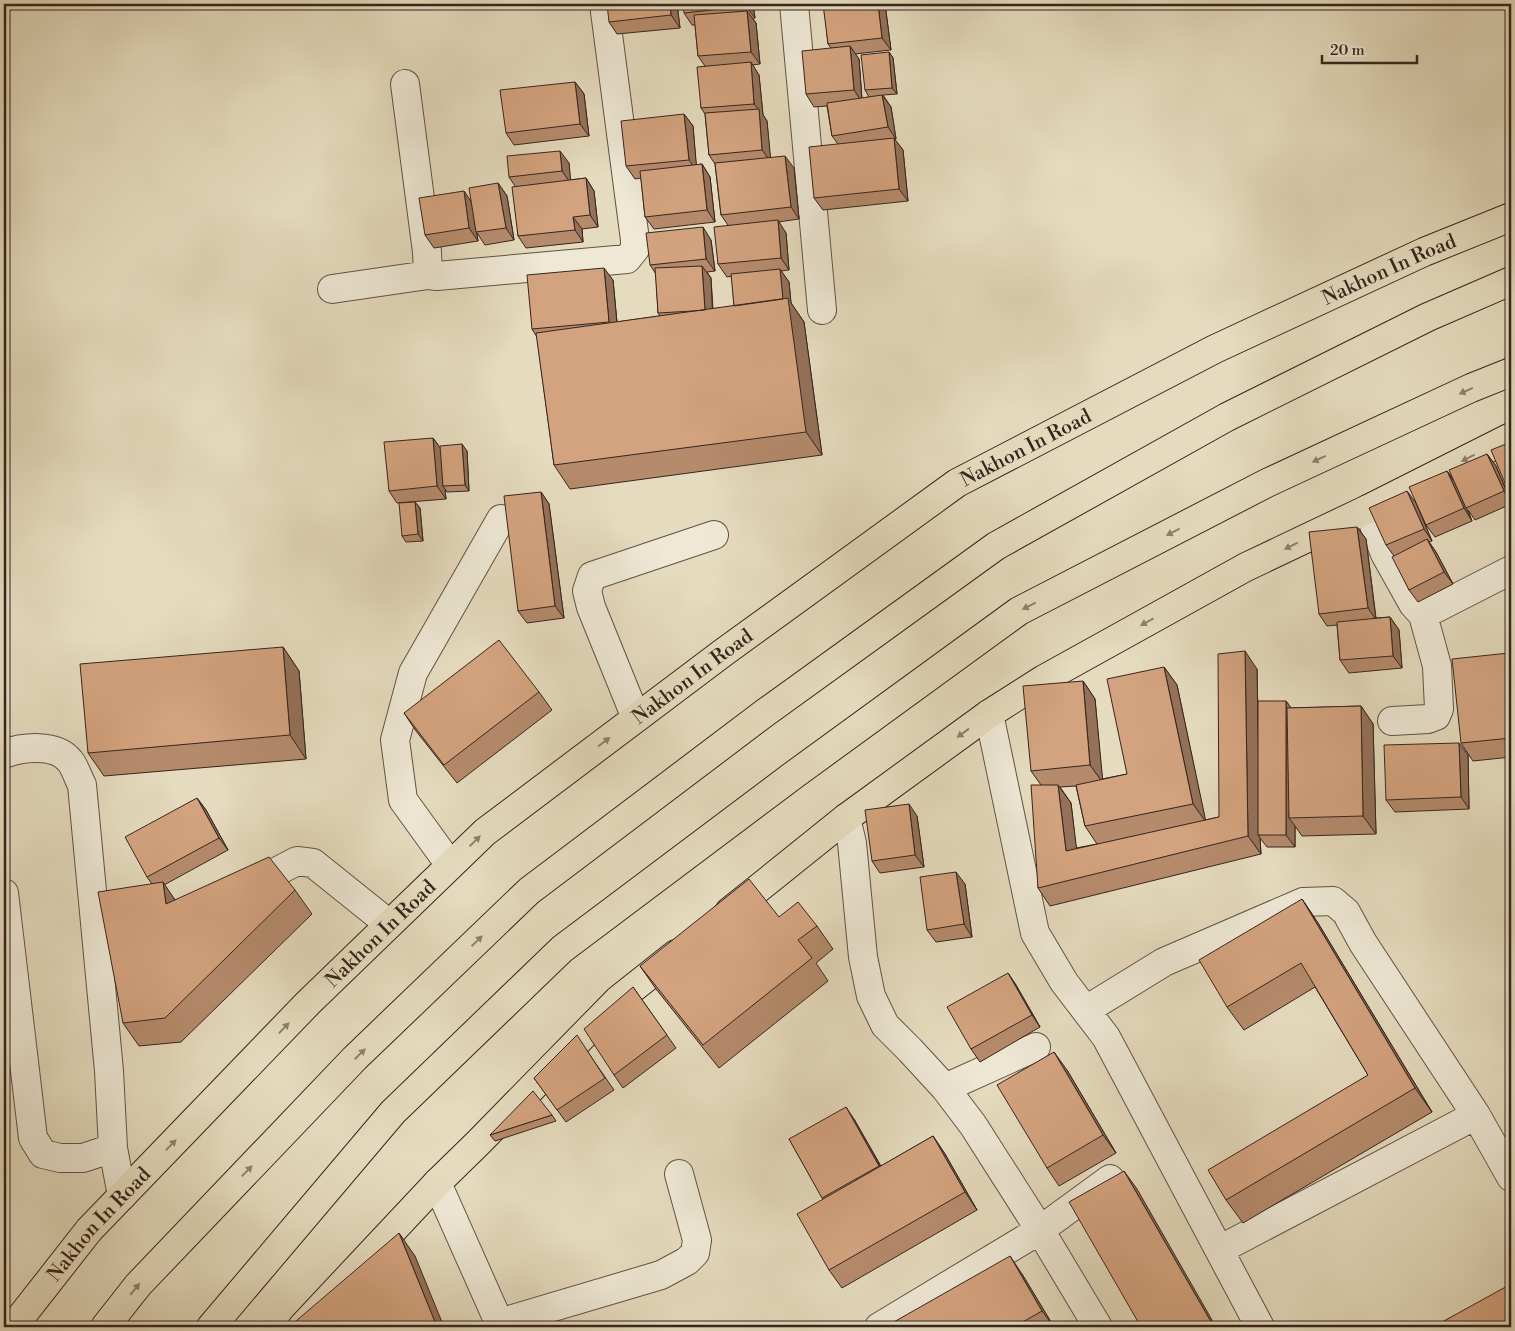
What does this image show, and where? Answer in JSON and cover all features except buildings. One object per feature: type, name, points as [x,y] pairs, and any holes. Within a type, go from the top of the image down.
[{"type":"main road","name":"Nakhon In Road","points":[[13,1327],[89,1230],[308,1003],[484,832],[732,646],[957,483],[1215,349],[1424,252],[1511,218]]},
{"type":"main road","points":[[105,1327],[138,1285],[355,1058],[529,891],[766,712],[996,546],[1227,417],[1428,317],[1511,281]]},
{"type":"main road","points":[[211,1327],[392,1112],[555,956],[795,774],[1019,611],[1267,483],[1471,388],[1511,372]]},
{"type":"main road","points":[[302,1327],[437,1182],[478,1143],[618,1000],[846,818],[989,714],[1044,679],[1246,567],[1368,509],[1511,437]]},
{"type":"street","points":[[332,289],[428,275],[437,276],[627,258],[635,250],[604,4]]},
{"type":"street","points":[[794,4],[822,310]]},
{"type":"street","points":[[405,84],[427,252],[428,275]]},
{"type":"street","points":[[1368,509],[1385,554],[1413,604],[1423,615],[1437,666],[1439,709],[1436,716],[1428,719],[1392,721]]},
{"type":"street","points":[[450,865],[403,800],[395,740],[413,673],[501,520]]},
{"type":"street","points":[[636,718],[590,607],[587,591],[592,576],[714,535]]},
{"type":"street","points":[[1423,615],[1511,570]]},
{"type":"street","points":[[989,714],[1035,933],[1064,982],[1106,1037],[1260,1327]]},
{"type":"street","points":[[4,754],[33,747],[57,751],[70,760],[82,785],[109,1071],[114,1148],[122,1196]]},
{"type":"street","points":[[846,818],[852,843],[863,957],[871,996],[885,1025],[945,1088],[974,1125],[1098,1327]]},
{"type":"street","points":[[226,898],[297,861],[313,863],[389,924]]},
{"type":"street","points":[[4,893],[32,1138],[43,1154],[60,1158],[83,1158],[114,1148]]},
{"type":"street","points":[[1086,1010],[1164,962],[1303,902],[1332,902],[1346,912],[1363,943],[1476,1115],[1511,1177]]},
{"type":"street","points":[[945,1088],[1036,1047]]},
{"type":"street","points":[[1219,1250],[1476,1115]]},
{"type":"street","points":[[437,1182],[500,1325],[661,1275],[687,1262],[695,1253],[697,1240],[679,1174]]},
{"type":"street","points":[[879,1327],[1040,1230],[1110,1179]]}]
